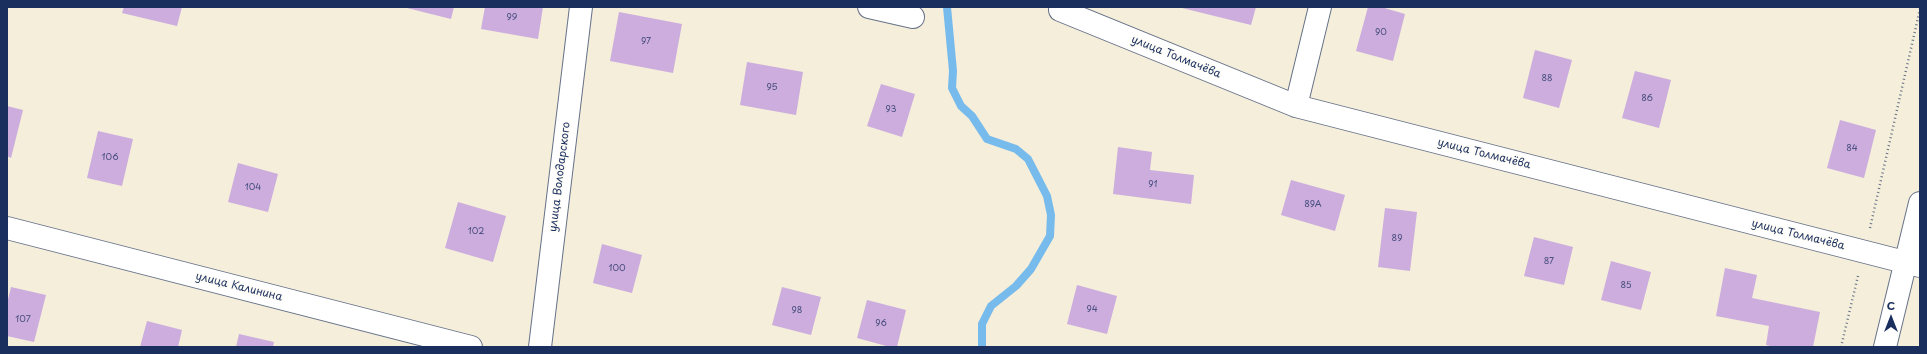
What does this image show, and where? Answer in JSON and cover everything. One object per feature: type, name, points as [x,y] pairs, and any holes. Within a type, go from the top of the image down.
[{"type":"street","name":"улица Володарского","points":[[540,347],[581,7]]},
{"type":"street","points":[[869,7],[913,17]]},
{"type":"street","points":[[1296,106],[1320,7]]},
{"type":"street","name":"улица Толмачёва","points":[[1060,10],[1296,106],[1913,264]]},
{"type":"street","points":[[1885,347],[1913,264],[1920,203]]},
{"type":"street","name":"улица Калинина","points":[[7,228],[471,347]]},
{"type":"path","points":[[1841,347],[1920,9]]},
{"type":"building","points":[[124,7],[182,7],[177,26],[122,13]]},
{"type":"building","points":[[403,7],[454,7],[451,19]]},
{"type":"building","points":[[485,7],[543,7],[538,39],[481,29]]},
{"type":"building","points":[[1178,7],[1256,7],[1251,25]]},
{"type":"building","points":[[1368,7],[1381,7],[1405,14],[1393,61],[1356,51]]},
{"type":"building","points":[[619,12],[682,24],[673,73],[610,61]]},
{"type":"building","points":[[1535,50],[1572,60],[1559,108],[1523,98]]},
{"type":"building","points":[[747,62],[803,72],[796,115],[740,105]]},
{"type":"building","points":[[1635,71],[1671,80],[1659,128],[1622,118]]},
{"type":"building","points":[[881,84],[915,94],[902,137],[867,126]]},
{"type":"building","points":[[7,106],[23,110],[11,158],[7,156]]},
{"type":"building","points":[[1840,120],[1876,130],[1864,178],[1827,168]]},
{"type":"building","points":[[98,131],[133,139],[122,186],[87,178]]},
{"type":"building","points":[[1118,147],[1152,152],[1150,170],[1194,175],[1191,204],[1113,194]]},
{"type":"building","points":[[238,163],[278,174],[268,212],[228,202]]},
{"type":"building","points":[[1291,180],[1345,195],[1335,231],[1281,215]]},
{"type":"building","points":[[458,202],[506,216],[493,262],[445,248]]},
{"type":"building","points":[[1385,208],[1417,212],[1410,271],[1378,267]]},
{"type":"building","points":[[1534,237],[1573,247],[1564,285],[1524,276]]},
{"type":"building","points":[[602,244],[642,255],[632,293],[593,283]]},
{"type":"building","points":[[1611,261],[1651,272],[1641,310],[1601,300]]},
{"type":"building","points":[[1725,268],[1757,275],[1752,298],[1820,312],[1813,347],[1775,347],[1766,345],[1769,326],[1716,316]]},
{"type":"building","points":[[1077,285],[1117,296],[1107,334],[1067,324]]},
{"type":"building","points":[[11,287],[46,295],[34,342],[7,336],[7,304]]},
{"type":"building","points":[[782,287],[821,297],[811,335],[772,325]]},
{"type":"building","points":[[867,300],[906,310],[897,347],[890,347],[857,338]]},
{"type":"building","points":[[147,321],[182,330],[178,347],[140,347]]},
{"type":"building","points":[[239,334],[274,342],[273,347],[236,347]]},
{"type":"waterway","points":[[947,7],[953,71],[952,88],[961,106],[972,116],[987,139],[1016,149],[1028,159],[1047,196],[1051,215],[1050,236],[1031,269],[1016,286],[991,306],[982,324],[982,347]]}]
